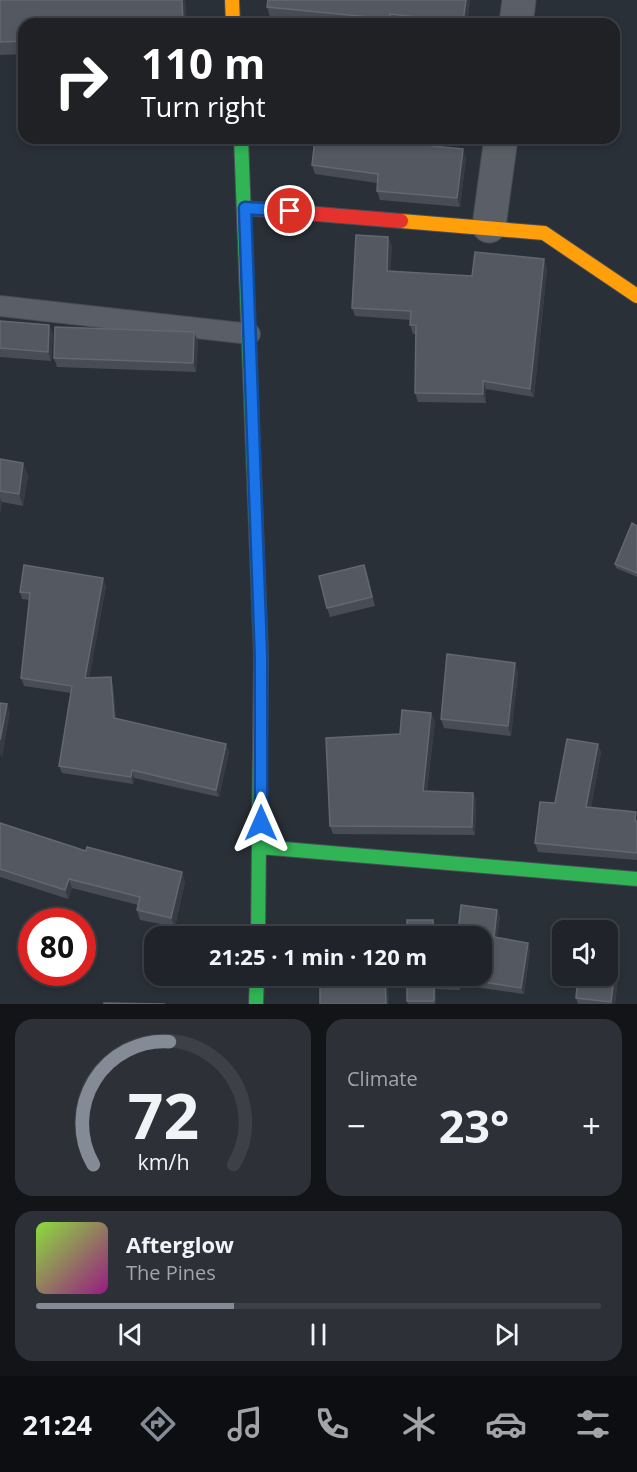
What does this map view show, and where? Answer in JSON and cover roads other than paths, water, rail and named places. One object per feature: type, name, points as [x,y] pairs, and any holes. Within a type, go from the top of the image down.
[{"type":"main road","points":[[232,0],[233,18]]},
{"type":"main road","points":[[241,144],[261,656],[258,926]]},
{"type":"main road","points":[[245,208],[489,226],[544,233],[637,296]]},
{"type":"main road","points":[[260,847],[637,879]]},
{"type":"main road","points":[[256,1004],[257,986]]},
{"type":"street","points":[[517,18],[519,0]]},
{"type":"street","points":[[489,226],[500,144]]},
{"type":"lane","points":[[0,306],[250,334]]}]
